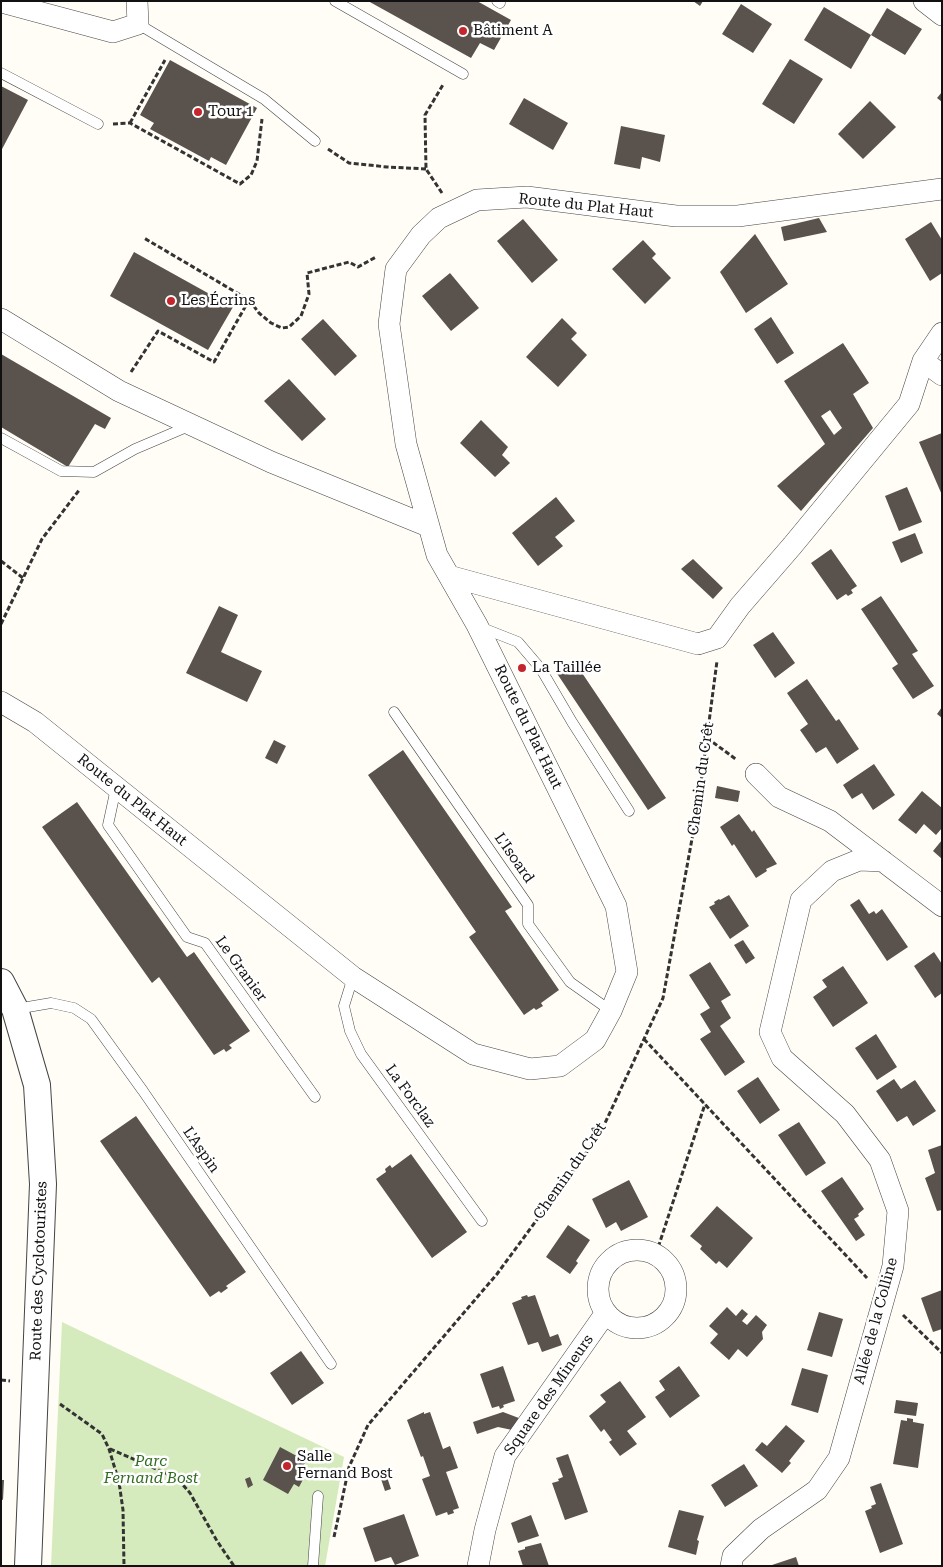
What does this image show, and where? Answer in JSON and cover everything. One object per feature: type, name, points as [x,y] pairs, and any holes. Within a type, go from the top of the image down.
[{"type":"street","points":[[1,2],[113,32],[138,24],[137,1]]},
{"type":"street","points":[[924,1],[942,15]]},
{"type":"street","name":"Route du Plat Haut","points":[[1,702],[35,722],[353,977],[473,1054],[530,1068],[560,1066],[595,1040],[611,1011],[627,972],[616,906],[477,625],[437,554],[406,444],[389,324],[396,269],[421,235],[439,218],[477,200],[527,198],[676,216],[738,216],[942,189]]},
{"type":"street","points":[[1,319],[119,391],[271,462],[428,526]]},
{"type":"street","points":[[449,576],[698,644],[718,638],[740,606],[909,404],[924,361],[942,333]]},
{"type":"street","points":[[924,361],[942,375]]},
{"type":"street","points":[[756,774],[779,797],[830,821],[942,906]]},
{"type":"street","name":"Allée de la Colline","points":[[731,1566],[733,1556],[761,1529],[817,1490],[839,1458],[893,1266],[898,1211],[880,1160],[845,1114],[782,1058],[770,1032],[801,900],[832,871],[859,860],[883,862]]},
{"type":"street","name":"Route des Cyclotouristes","points":[[1,982],[15,1009],[36,1085],[43,1184],[28,1566]]},
{"type":"street","points":[[630,1250],[643,1250],[656,1254],[666,1262],[673,1273],[676,1298],[671,1310],[663,1320],[652,1326],[639,1329],[627,1328],[615,1323],[606,1314],[599,1302],[597,1289],[599,1275],[606,1264],[617,1255],[630,1250]]},
{"type":"street","name":"Square des Mineurs","points":[[478,1566],[485,1530],[505,1456],[606,1314]]},
{"type":"lane","points":[[335,1],[464,74]]},
{"type":"lane","points":[[138,24],[264,99],[315,141]]},
{"type":"lane","points":[[1,73],[98,124]]},
{"type":"lane","points":[[1,438],[61,471],[94,472],[135,449],[190,425]]},
{"type":"lane","points":[[477,625],[518,642],[541,669],[572,722],[629,811]]},
{"type":"lane","name":"L'Isoard","points":[[394,712],[528,905],[528,924],[570,982],[611,1011]]},
{"type":"lane","name":"Le Granier","points":[[116,788],[108,825],[187,936],[205,943],[315,1097]]},
{"type":"lane","name":"La Forclaz","points":[[353,977],[344,1006],[350,1031],[362,1054],[482,1221]]},
{"type":"lane","name":"L'Aspin","points":[[15,1009],[51,1003],[74,1008],[91,1019],[143,1091],[331,1364]]},
{"type":"lane","points":[[313,1566],[318,1496]]},
{"type":"path","points":[[173,46],[130,123],[240,184],[251,175],[257,161],[264,99]]},
{"type":"path","points":[[437,186],[426,169],[426,115],[439,90]]},
{"type":"path","points":[[315,141],[349,163],[426,169]]},
{"type":"path","points":[[144,238],[249,300],[258,313],[271,323],[282,328],[289,327],[301,316],[309,294],[307,274],[349,262],[358,267],[381,254]]},
{"type":"path","points":[[119,391],[158,331],[214,362],[249,300]]},
{"type":"path","points":[[1,624],[42,539],[94,472]]},
{"type":"path","points":[[1,561],[24,578]]},
{"type":"path","name":"Chemin du Crêt","points":[[333,1544],[349,1467],[368,1425],[497,1274],[600,1134],[663,998],[698,806],[717,663],[718,638]]},
{"type":"path","points":[[707,738],[756,774]]},
{"type":"path","points":[[644,1039],[884,1297],[942,1353]]},
{"type":"path","points":[[656,1254],[705,1104]]},
{"type":"path","points":[[35,1383],[49,1397],[102,1434],[109,1449],[119,1482],[123,1510],[124,1566]]},
{"type":"path","points":[[109,1449],[177,1478],[190,1493],[217,1541],[234,1566]]},
{"type":"green space","name":"Parc Fernand Bost","points":[[62,1322],[344,1457],[325,1566],[51,1566]]},
{"type":"building","name":"Bâtiment A","points":[[368,1],[477,1],[511,20],[494,50],[480,43],[471,58]]},
{"type":"building","points":[[693,1],[703,1],[700,6]]},
{"type":"building","points":[[741,4],[772,24],[753,53],[722,34]]},
{"type":"building","points":[[824,7],[871,35],[851,69],[804,40]]},
{"type":"building","points":[[887,8],[922,29],[905,55],[871,35]]},
{"type":"building","points":[[790,59],[823,79],[794,124],[762,104]]},
{"type":"building","name":"Tour 1","points":[[170,60],[257,108],[226,165],[211,157],[209,161],[150,129],[154,123],[140,115]]},
{"type":"building","points":[[1,86],[28,100],[1,151]]},
{"type":"building","points":[[942,92],[942,102],[937,98]]},
{"type":"building","points":[[524,98],[568,123],[553,150],[509,124]]},
{"type":"building","points":[[870,101],[896,127],[863,159],[838,134]]},
{"type":"building","points":[[621,126],[665,135],[660,162],[642,157],[640,169],[614,164]]},
{"type":"building","points":[[819,218],[827,232],[784,241],[781,227]]},
{"type":"building","points":[[523,219],[558,260],[532,283],[497,241]]},
{"type":"building","points":[[931,222],[942,240],[942,273],[930,281],[905,239]]},
{"type":"building","points":[[755,234],[788,284],[746,313],[720,272]]},
{"type":"building","points":[[643,240],[656,254],[652,258],[671,278],[645,304],[612,269]]},
{"type":"building","name":"Les Écrins","points":[[134,252],[233,307],[208,350],[110,296]]},
{"type":"building","points":[[450,273],[479,308],[451,331],[422,296]]},
{"type":"building","points":[[771,317],[794,353],[777,364],[754,329]]},
{"type":"building","points":[[562,318],[577,333],[571,339],[587,355],[558,387],[526,357]]},
{"type":"building","points":[[323,319],[357,356],[335,376],[301,339]]},
{"type":"building","points":[[843,343],[869,383],[853,394],[873,428],[801,511],[777,486],[825,444],[784,381]],"holes":[[[830,410],[842,428],[834,435],[821,416]]]},
{"type":"building","points":[[1,354],[111,418],[105,429],[95,424],[68,467],[1,427]]},
{"type":"building","points":[[289,379],[326,419],[302,441],[264,401]]},
{"type":"building","points":[[481,420],[508,447],[502,455],[510,463],[495,477],[460,443]]},
{"type":"building","points":[[942,433],[942,495],[919,442]]},
{"type":"building","points":[[907,487],[922,522],[899,531],[885,496]]},
{"type":"building","points":[[556,497],[575,521],[555,537],[563,546],[538,566],[512,533]]},
{"type":"building","points":[[915,533],[923,553],[901,563],[892,542]]},
{"type":"building","points":[[831,549],[857,586],[851,590],[853,593],[848,596],[846,594],[837,600],[811,563]]},
{"type":"building","points":[[693,559],[723,588],[713,599],[681,569]]},
{"type":"building","points":[[881,596],[918,651],[912,654],[934,686],[913,699],[892,668],[898,664],[861,609]]},
{"type":"building","points":[[219,606],[238,615],[221,652],[262,671],[247,702],[186,673]]},
{"type":"building","points":[[773,632],[795,663],[775,678],[753,645]]},
{"type":"building","points":[[574,661],[666,798],[648,810],[556,672]]},
{"type":"building","points":[[807,679],[836,721],[839,719],[859,749],[837,764],[826,747],[816,753],[800,730],[808,724],[787,693]]},
{"type":"building","points":[[942,707],[942,718],[937,714]]},
{"type":"building","points":[[274,740],[286,746],[277,764],[265,758]]},
{"type":"building","points":[[403,750],[512,907],[505,911],[559,990],[541,1003],[543,1006],[536,1010],[534,1008],[524,1015],[469,937],[476,932],[368,775]]},
{"type":"building","points":[[874,764],[895,795],[873,810],[862,793],[852,799],[843,785]]},
{"type":"building","points":[[717,786],[740,791],[738,802],[715,798]]},
{"type":"building","points":[[922,791],[942,808],[942,828],[936,835],[924,824],[916,834],[898,820]]},
{"type":"building","points":[[77,802],[187,957],[194,952],[250,1031],[229,1045],[232,1048],[226,1052],[224,1049],[214,1055],[159,977],[152,983],[42,827]]},
{"type":"building","points":[[739,814],[752,832],[754,830],[777,864],[766,869],[767,871],[756,878],[734,844],[732,846],[720,827]]},
{"type":"building","points":[[942,840],[942,859],[933,851]]},
{"type":"building","points":[[729,895],[749,926],[730,939],[709,907],[719,899]]},
{"type":"building","points":[[859,899],[869,914],[874,911],[876,914],[882,909],[908,947],[887,961],[850,905]]},
{"type":"building","points":[[743,940],[755,958],[746,964],[734,945]]},
{"type":"building","points":[[934,952],[942,964],[942,993],[935,998],[914,966]]},
{"type":"building","points":[[710,962],[731,995],[721,1001],[731,1018],[720,1026],[745,1062],[725,1076],[700,1039],[711,1032],[700,1014],[710,1008],[689,975]]},
{"type":"building","points":[[843,966],[868,1003],[833,1027],[813,997],[827,987],[822,980]]},
{"type":"building","points":[[876,1034],[897,1067],[877,1080],[855,1048]]},
{"type":"building","points":[[758,1077],[780,1110],[760,1124],[737,1091]]},
{"type":"building","points":[[894,1079],[901,1089],[915,1080],[936,1111],[913,1126],[907,1116],[897,1122],[876,1091]]},
{"type":"building","points":[[136,1116],[246,1272],[226,1286],[228,1288],[221,1293],[219,1291],[210,1297],[100,1141]]},
{"type":"building","points":[[799,1122],[826,1163],[806,1176],[778,1135]]},
{"type":"building","points":[[942,1145],[942,1210],[937,1211],[925,1178],[935,1173],[928,1150]]},
{"type":"building","points":[[411,1154],[467,1232],[432,1258],[376,1179],[386,1172],[385,1169],[390,1165],[392,1168]]},
{"type":"building","points":[[842,1177],[864,1209],[854,1219],[865,1235],[856,1241],[821,1191]]},
{"type":"building","points":[[629,1180],[648,1217],[621,1231],[616,1222],[606,1228],[592,1199]]},
{"type":"building","points":[[717,1206],[753,1238],[727,1268],[719,1261],[716,1264],[700,1249],[702,1246],[690,1236]]},
{"type":"building","points":[[568,1225],[590,1240],[570,1274],[546,1257]]},
{"type":"building","points":[[942,1290],[942,1329],[933,1332],[921,1298]]},
{"type":"building","points":[[527,1295],[528,1297],[535,1295],[550,1337],[558,1334],[562,1345],[542,1352],[538,1342],[528,1345],[512,1303]]},
{"type":"building","points":[[727,1307],[736,1316],[742,1309],[748,1314],[742,1321],[747,1325],[756,1315],[767,1325],[762,1332],[763,1339],[747,1357],[738,1349],[729,1360],[710,1343],[718,1334],[709,1326]]},
{"type":"building","points":[[819,1312],[843,1319],[832,1357],[807,1350]]},
{"type":"building","points":[[301,1351],[324,1383],[292,1405],[270,1373]]},
{"type":"building","points":[[503,1366],[515,1401],[503,1405],[504,1407],[500,1409],[499,1406],[492,1408],[480,1374]]},
{"type":"building","points":[[679,1366],[700,1396],[670,1418],[655,1397],[665,1390],[659,1381]]},
{"type":"building","points":[[802,1368],[828,1375],[818,1413],[791,1405]]},
{"type":"building","points":[[620,1381],[646,1417],[627,1431],[637,1444],[620,1456],[609,1442],[612,1440],[604,1429],[601,1432],[589,1416],[606,1402],[600,1395]]},
{"type":"building","points":[[896,1400],[918,1403],[916,1416],[894,1413]]},
{"type":"building","points":[[424,1412],[424,1414],[430,1412],[443,1449],[450,1446],[458,1468],[446,1472],[459,1508],[453,1510],[454,1513],[448,1515],[447,1512],[436,1516],[422,1479],[430,1476],[407,1420]]},
{"type":"building","points":[[503,1412],[524,1420],[517,1431],[498,1427],[477,1434],[473,1422]]},
{"type":"building","points":[[907,1418],[913,1419],[913,1422],[924,1424],[918,1468],[893,1464],[901,1420],[907,1421]]},
{"type":"building","points":[[786,1425],[805,1441],[782,1473],[755,1450],[762,1442],[767,1446]]},
{"type":"building","name":"Salle Fernand Bost","points":[[280,1447],[306,1461],[300,1471],[306,1474],[299,1487],[294,1484],[288,1494],[263,1480]]},
{"type":"building","points":[[568,1454],[588,1512],[565,1520],[552,1483],[559,1481],[558,1479],[563,1477],[556,1458]]},
{"type":"building","points":[[744,1464],[758,1486],[725,1507],[711,1485]]},
{"type":"building","points":[[250,1477],[253,1485],[248,1488],[245,1479]]},
{"type":"building","points":[[387,1477],[391,1489],[385,1491],[381,1479]]},
{"type":"building","points":[[1,1480],[4,1480],[3,1500],[1,1499]]},
{"type":"building","points":[[881,1483],[903,1544],[880,1553],[865,1511],[876,1504],[870,1487]]},
{"type":"building","points":[[679,1510],[704,1516],[697,1540],[699,1541],[696,1555],[668,1547]]},
{"type":"building","points":[[404,1514],[419,1556],[395,1565],[391,1557],[375,1562],[363,1528]]},
{"type":"building","points":[[531,1515],[539,1536],[518,1543],[511,1523]]},
{"type":"building","points":[[541,1543],[549,1566],[523,1566],[518,1551]]},
{"type":"building","points":[[796,1557],[799,1566],[772,1566],[772,1565]]},
{"type":"place","name":"Bâtiment A","points":[[463,31]]},
{"type":"place","name":"Tour 1","points":[[198,112]]},
{"type":"place","name":"Les Écrins","points":[[171,301]]},
{"type":"place","name":"La Taillée","points":[[522,668]]},
{"type":"place","name":"Salle Fernand Bost","points":[[287,1466]]}]
